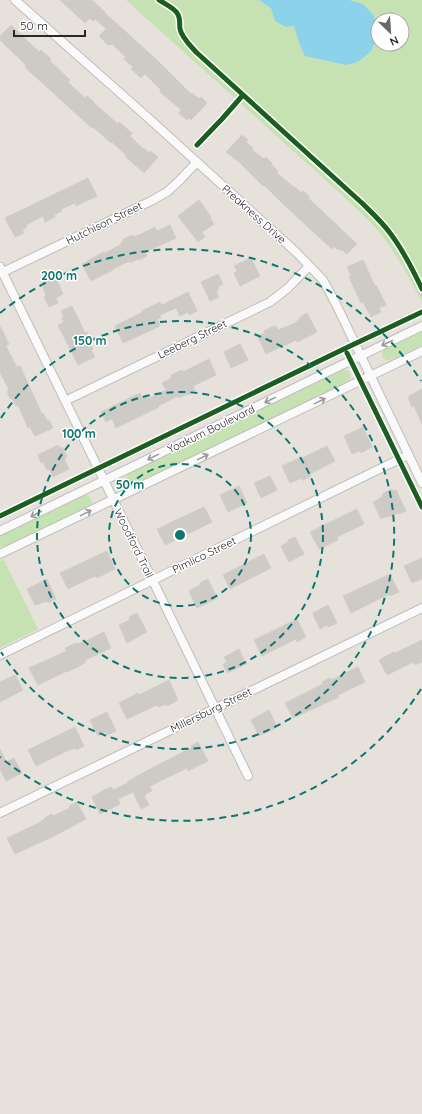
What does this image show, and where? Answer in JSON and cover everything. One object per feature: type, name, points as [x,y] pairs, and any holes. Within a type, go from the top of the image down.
[{"type":"street","name":"Preakness Drive","points":[[15,0],[296,252],[322,280],[329,291],[422,484]]},
{"type":"street","name":"Hutchison Street","points":[[1,269],[151,201],[167,192],[196,162]]},
{"type":"street","name":"Leeberg Street","points":[[65,401],[270,302],[288,288],[309,266]]},
{"type":"street","name":"Woodford Trail","points":[[1,269],[248,776]]},
{"type":"street","name":"Yoakum Boulevard","points":[[0,531],[422,326]]},
{"type":"street","name":"Yoakum Boulevard","points":[[0,554],[422,351]]},
{"type":"street","name":"Pimlico Street","points":[[0,655],[408,456]]},
{"type":"street","name":"Millersburg Street","points":[[0,813],[422,608]]},
{"type":"green space","points":[[126,0],[422,0],[422,302],[400,262],[370,222]]},
{"type":"green space","points":[[422,331],[422,345],[390,360],[385,360],[383,358],[382,353],[384,350]]},
{"type":"green space","points":[[341,370],[347,370],[350,373],[351,378],[346,382],[134,485],[129,485],[126,482],[128,474]]},
{"type":"green space","points":[[85,495],[89,496],[91,499],[91,506],[8,547],[2,547],[0,545],[1,536]]},
{"type":"green space","points":[[4,560],[38,629],[0,648],[0,561]]},
{"type":"water","points":[[259,0],[349,0],[363,4],[370,12],[370,52],[358,62],[346,65],[305,56],[294,26],[286,27],[275,21],[271,8]]},
{"type":"building","points":[[60,0],[92,0],[157,60],[191,94],[192,93],[199,99],[201,97],[207,103],[191,120],[189,118],[187,120],[179,113],[181,110],[160,92],[161,90],[145,74],[141,78],[131,69],[133,67],[124,59],[126,57],[112,44],[108,45],[99,36],[106,29],[95,19],[93,21],[90,18],[85,23]]},
{"type":"building","points":[[11,25],[39,52],[41,50],[51,59],[49,60],[70,80],[68,82],[85,98],[87,96],[118,124],[119,122],[132,133],[130,136],[143,149],[144,148],[149,153],[150,151],[158,157],[144,173],[112,142],[111,143],[93,127],[92,128],[29,71],[25,67],[26,65],[0,40],[0,36]]},
{"type":"building","points":[[242,135],[248,140],[246,142],[253,148],[252,150],[264,159],[266,157],[278,171],[278,174],[295,188],[302,193],[303,191],[310,197],[308,198],[357,244],[347,254],[342,250],[338,250],[334,246],[332,249],[239,162],[226,152]]},
{"type":"building","points":[[88,178],[97,196],[76,206],[75,203],[61,209],[62,211],[54,215],[55,217],[45,222],[43,216],[26,225],[27,227],[22,230],[24,233],[15,237],[5,218]]},
{"type":"building","points":[[199,200],[214,224],[202,232],[205,237],[198,242],[178,216]]},
{"type":"building","points":[[170,225],[176,238],[145,252],[147,256],[130,263],[129,261],[91,281],[82,264],[122,244],[121,242],[124,241],[123,239],[133,235],[134,237],[137,236],[155,227],[157,231]]},
{"type":"building","points":[[251,258],[260,276],[240,286],[234,273],[237,271],[234,266]]},
{"type":"building","points":[[363,260],[386,305],[379,308],[381,312],[371,317],[363,302],[361,303],[349,277],[351,275],[347,267]]},
{"type":"building","points":[[218,274],[223,284],[218,287],[219,290],[216,291],[219,297],[210,301],[201,282]]},
{"type":"building","points":[[55,276],[63,294],[56,298],[58,303],[49,307],[44,297],[46,295],[42,282]]},
{"type":"building","points":[[188,292],[197,311],[189,315],[188,312],[180,316],[176,308],[160,315],[161,318],[157,319],[160,326],[123,343],[115,326],[160,302],[162,305]]},
{"type":"building","points":[[72,306],[85,333],[87,332],[93,349],[91,350],[95,357],[78,365],[58,325],[64,322],[62,318],[64,317],[61,311]]},
{"type":"building","points":[[307,313],[317,332],[297,342],[296,340],[266,354],[258,337],[265,333],[264,331],[274,326],[277,327],[278,330],[293,324]]},
{"type":"building","points":[[0,326],[9,344],[6,346],[14,362],[17,367],[20,366],[42,414],[43,413],[47,421],[49,420],[53,428],[35,436],[30,427],[28,428],[18,405],[16,406],[12,398],[10,399],[7,391],[9,390],[0,372]]},
{"type":"building","points":[[240,344],[248,360],[231,368],[224,352]]},
{"type":"building","points":[[209,359],[216,375],[193,386],[195,391],[179,398],[178,396],[116,428],[112,419],[106,422],[101,412],[140,393],[143,399],[147,397],[148,399],[166,390],[162,383],[170,379],[172,377],[171,375],[182,370],[183,372]]},
{"type":"building","points":[[422,389],[422,424],[414,406],[412,407],[408,398]]},
{"type":"building","points":[[363,427],[372,447],[361,453],[360,451],[352,454],[344,436]]},
{"type":"building","points":[[58,445],[60,448],[62,447],[67,457],[64,458],[69,469],[53,477],[43,462],[41,463],[38,455]]},
{"type":"building","points":[[327,446],[335,461],[310,474],[311,476],[303,480],[302,478],[290,483],[282,466]]},
{"type":"building","points":[[270,476],[277,490],[261,498],[254,483]]},
{"type":"building","points":[[239,486],[247,503],[228,512],[220,495]]},
{"type":"building","points":[[392,489],[393,491],[396,490],[406,511],[381,519],[373,502],[381,498],[383,496],[382,494]]},
{"type":"building","points":[[204,507],[212,522],[165,545],[157,529]]},
{"type":"building","points":[[357,509],[364,524],[337,537],[338,540],[319,549],[310,532]]},
{"type":"building","points":[[295,537],[304,554],[289,562],[281,546],[288,542],[288,540]]},
{"type":"building","points":[[107,551],[115,569],[97,578],[95,576],[68,589],[60,573]]},
{"type":"building","points":[[264,554],[271,568],[230,589],[223,575]]},
{"type":"building","points":[[422,558],[422,579],[412,583],[404,566]]},
{"type":"building","points":[[390,574],[399,592],[390,596],[389,594],[351,613],[343,596]]},
{"type":"building","points":[[47,579],[56,599],[48,603],[47,601],[35,605],[27,589]]},
{"type":"building","points":[[208,579],[217,598],[197,608],[189,591]]},
{"type":"building","points":[[328,605],[337,623],[328,627],[327,625],[320,629],[313,613]]},
{"type":"building","points":[[137,613],[147,632],[127,643],[119,625],[130,620],[129,617]]},
{"type":"building","points":[[297,619],[306,637],[297,642],[296,639],[262,656],[254,640]]},
{"type":"building","points":[[104,632],[111,648],[85,660],[86,662],[78,667],[38,685],[29,668],[67,651],[65,648],[76,643],[84,642]]},
{"type":"building","points":[[422,640],[422,662],[415,665],[413,662],[387,675],[379,660]]},
{"type":"building","points":[[239,649],[246,664],[227,673],[223,664],[227,662],[224,657]]},
{"type":"building","points":[[358,667],[365,682],[338,695],[339,697],[293,718],[285,703],[323,684],[322,682],[330,678],[331,680]]},
{"type":"building","points":[[15,675],[23,690],[0,702],[0,682]]},
{"type":"building","points":[[169,680],[178,700],[167,706],[166,704],[158,707],[157,705],[127,719],[119,703]]},
{"type":"building","points":[[269,710],[277,727],[259,736],[251,720]]},
{"type":"building","points":[[107,712],[116,731],[107,735],[106,732],[98,736],[90,720]]},
{"type":"building","points":[[75,727],[84,746],[76,750],[75,748],[67,751],[36,766],[28,750]]},
{"type":"building","points":[[198,742],[208,761],[188,771],[187,768],[150,786],[152,791],[144,796],[149,805],[141,809],[133,792],[118,799],[120,804],[100,814],[92,797],[106,789],[112,787],[113,790],[128,783],[127,782],[135,777],[192,748],[191,746]]},
{"type":"building","points":[[0,749],[6,762],[14,758],[22,773],[6,781],[0,769]]},
{"type":"building","points":[[77,802],[86,819],[15,854],[7,838],[41,822],[45,819],[44,818],[52,814],[53,816],[70,808],[69,806]]},
{"type":"cycle path","points":[[159,0],[176,11],[179,17],[182,35],[196,52],[380,221],[399,246],[422,289]]},
{"type":"cycle path","points":[[197,145],[243,95]]},
{"type":"cycle path","points":[[0,516],[422,312]]},
{"type":"cycle path","points":[[347,353],[422,507]]}]
